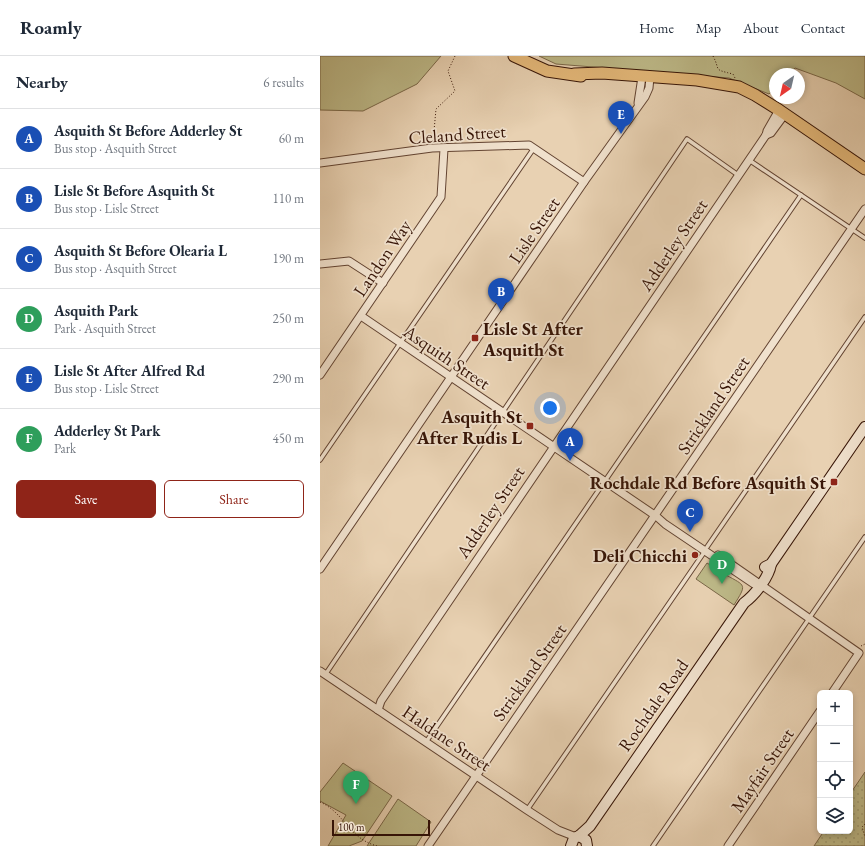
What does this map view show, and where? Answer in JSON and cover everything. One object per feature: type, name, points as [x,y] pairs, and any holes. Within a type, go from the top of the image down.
[{"type":"main road","points":[[514,56],[547,71],[646,80],[719,83],[734,86],[755,94],[865,168]]},
{"type":"main road","name":"Rochdale Road","points":[[578,841],[590,826],[744,603],[746,595],[757,583],[765,567],[771,564],[865,427]]},
{"type":"street","name":"Lisle Street","points":[[320,570],[584,182],[637,106],[645,97],[646,80]]},
{"type":"street","name":"Adderley Street","points":[[378,710],[381,701],[553,446],[766,135],[767,130],[782,112]]},
{"type":"street","name":"Cleland Street","points":[[320,163],[432,148],[444,149],[529,144],[584,182]]},
{"type":"street","name":"Landon Way","points":[[320,375],[441,197],[444,149]]},
{"type":"street","name":"Strickland Street","points":[[428,846],[656,516],[865,209]]},
{"type":"street","points":[[320,264],[349,261],[383,283]]},
{"type":"street","name":"Asquith Street","points":[[361,316],[656,516],[668,521],[706,549],[859,653],[834,690]]},
{"type":"street","name":"Haldane Street","points":[[322,673],[527,810],[578,841]]},
{"type":"street","name":"Mayfair Street","points":[[728,846],[817,715]]},
{"type":"lane","points":[[322,673],[502,412],[687,139],[738,175]]},
{"type":"lane","points":[[320,460],[534,148]]},
{"type":"lane","points":[[749,160],[865,238]]},
{"type":"lane","points":[[426,742],[604,480],[801,195]]},
{"type":"lane","points":[[527,810],[865,317]]},
{"type":"lane","points":[[653,846],[865,537]]},
{"type":"path","points":[[432,148],[436,109],[455,91],[448,71],[455,56]]},
{"type":"path","points":[[713,56],[717,68],[720,71],[733,74],[735,77],[734,86]]},
{"type":"path","points":[[320,802],[333,808],[347,826],[365,843],[377,846]]},
{"type":"path","points":[[865,824],[862,827],[865,837]]},
{"type":"shaded area","points":[[320,56],[441,56],[417,84],[363,111],[320,110]]},
{"type":"shaded area","points":[[539,56],[865,56],[865,99],[836,83],[805,72],[805,68],[769,68],[769,94],[729,78],[556,64]]},
{"type":"shaded area","points":[[707,563],[741,584],[741,593],[734,605],[696,579]]},
{"type":"shaded area","points":[[343,763],[392,796],[362,841],[349,846],[328,846],[346,815],[320,801],[320,792]]},
{"type":"shaded area","points":[[865,772],[865,846],[814,846],[822,834],[853,834],[853,790]]},
{"type":"shaded area","points":[[398,799],[431,822],[416,846],[367,846]]},
{"type":"place","name":"Lisle St After Alfred Rd","points":[[621,134]]},
{"type":"place","name":"Lisle St Before Asquith St","points":[[501,311]]},
{"type":"place","name":"Lisle St After Asquith St","points":[[475,338]]},
{"type":"place","name":"Asquith St After Rudis L","points":[[530,426]]},
{"type":"place","name":"Asquith St Before Adderley St","points":[[570,461]]},
{"type":"place","name":"Rochdale Rd Before Asquith St","points":[[834,482]]},
{"type":"place","name":"Asquith St Before Olearia L","points":[[690,532]]},
{"type":"place","name":"Deli Chicchi","points":[[695,555]]},
{"type":"place","name":"Asquith Park","points":[[722,584]]},
{"type":"place","name":"Adderley St Park","points":[[356,804]]}]
